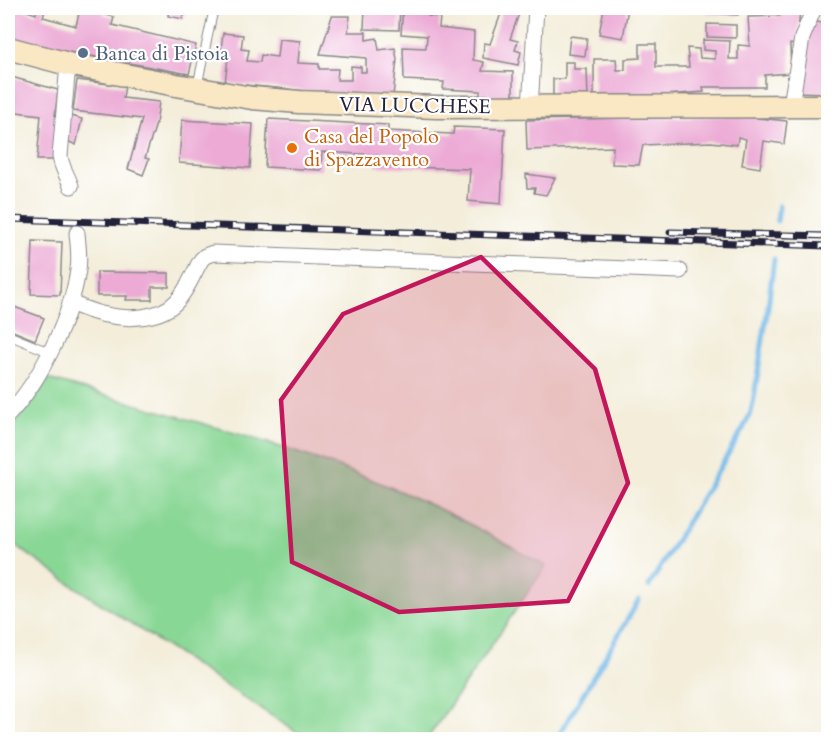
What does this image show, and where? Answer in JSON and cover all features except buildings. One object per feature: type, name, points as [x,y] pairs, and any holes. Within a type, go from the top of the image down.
[{"type":"street","points":[[530,108],[536,8]]},
{"type":"street","points":[[791,105],[802,38],[814,8]]},
{"type":"street","name":"VIA LUCCHESE","points":[[8,48],[68,64],[196,89],[252,98],[299,102],[398,107],[530,108],[828,106]]},
{"type":"street","points":[[68,64],[60,156],[71,186]]},
{"type":"street","points":[[8,415],[21,401],[49,352],[70,303],[78,268],[77,233]]},
{"type":"street","points":[[70,303],[94,313],[115,316],[146,316],[164,312],[183,294],[201,260],[213,253],[680,271]]},
{"type":"lane","points":[[196,89],[214,8]]},
{"type":"lane","points":[[8,335],[49,352]]},
{"type":"highlighted area","points":[[481,257],[595,369],[628,483],[568,601],[399,612],[292,562],[281,400],[343,314]]},
{"type":"green space","points":[[48,379],[243,435],[340,467],[448,513],[546,566],[427,739],[307,739],[69,583],[8,540],[8,431],[35,399]]},
{"type":"waterway","points":[[777,221],[779,206]]},
{"type":"waterway","points":[[649,586],[751,412],[774,259]]},
{"type":"waterway","points":[[556,740],[639,600]]},
{"type":"railway","points":[[8,219],[828,246]]},
{"type":"railway","points":[[670,232],[828,236]]},
{"type":"place","name":"Banca di Pistoia","points":[[83,53]]},
{"type":"place","name":"Casa del Popolo di Spazzavento","points":[[292,148]]}]
